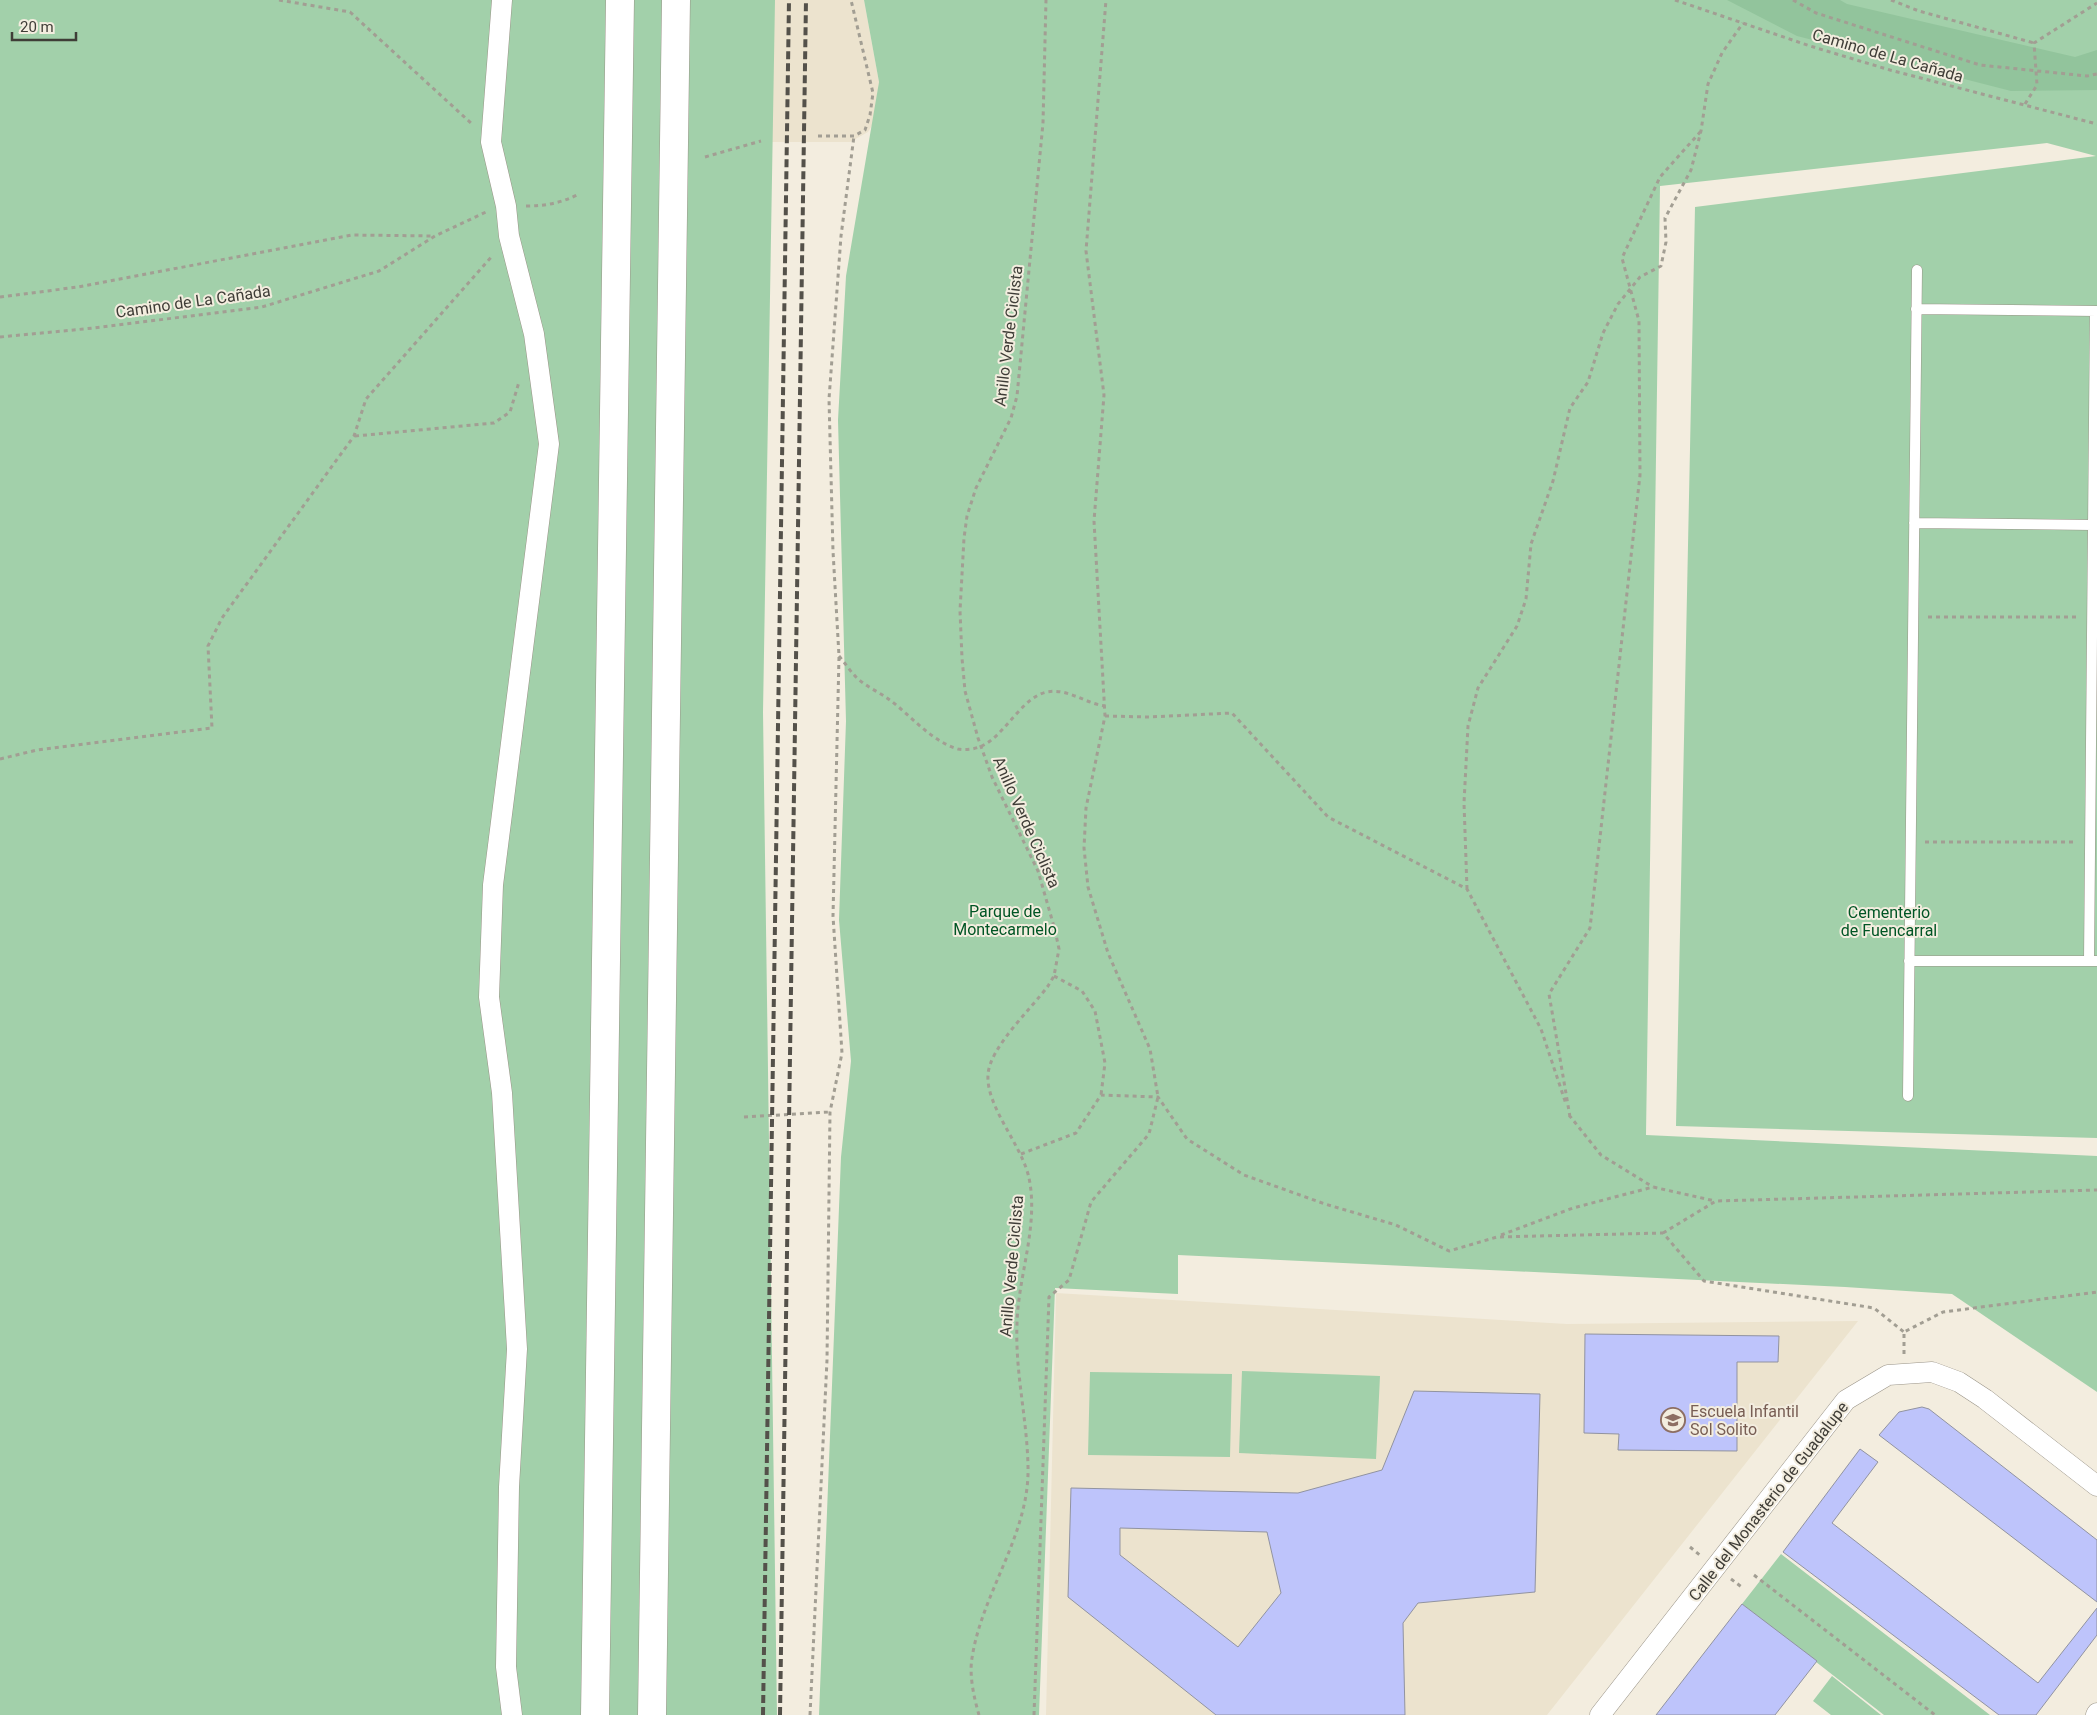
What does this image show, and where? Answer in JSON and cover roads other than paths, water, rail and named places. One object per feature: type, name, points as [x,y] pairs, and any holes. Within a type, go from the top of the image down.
[{"type":"highway","points":[[595,1715],[620,0]]},
{"type":"highway","points":[[652,1715],[676,0]]},
{"type":"street","points":[[502,0],[491,142],[506,206],[509,236],[534,334],[549,444],[493,886],[488,997],[502,1093],[517,1349],[509,1487],[506,1667],[512,1715]]},
{"type":"street","name":"Calle del Monasterio de Guadalupe","points":[[1600,1715],[1846,1400],[1888,1375],[1904,1372],[1932,1372],[1959,1382],[1985,1399],[2097,1486]]},
{"type":"lane","points":[[1908,1096],[1917,270]]},
{"type":"lane","points":[[1909,961],[2093,961],[2090,842],[2094,826],[2092,617],[2096,311],[1916,309]]},
{"type":"lane","points":[[1914,523],[2093,525]]},
{"type":"railway","points":[[763,1715],[789,0]]},
{"type":"railway","points":[[780,1715],[806,0]]},
{"type":"place","name":"Escuela Infantil Sol Solito","points":[[1673,1420]]},
{"type":"park label","name":"Parque de Montecarmelo","points":[[1005,920]]},
{"type":"park label","name":"Cementerio de Fuencarral","points":[[1889,921]]}]
